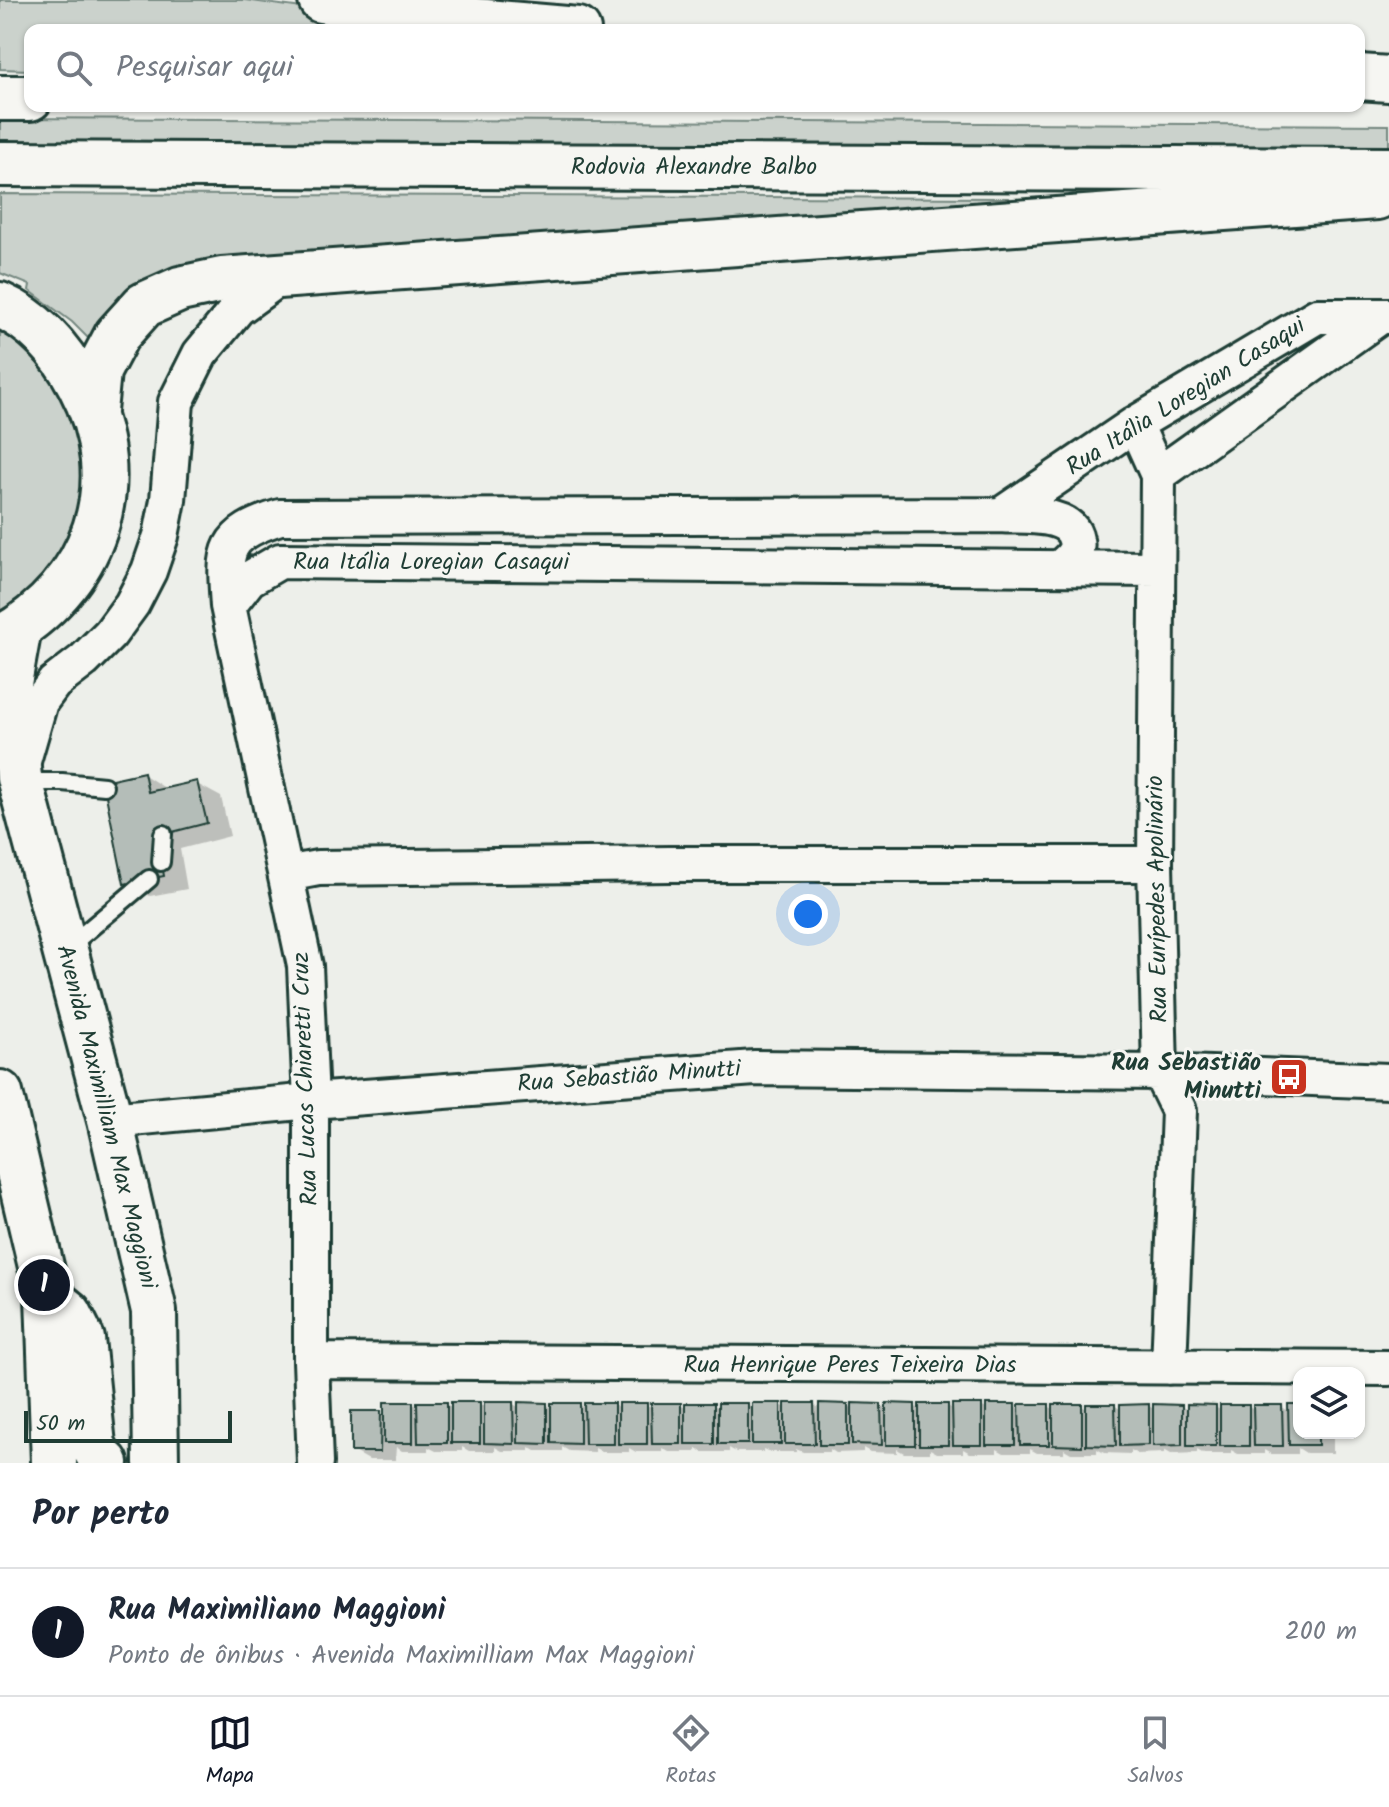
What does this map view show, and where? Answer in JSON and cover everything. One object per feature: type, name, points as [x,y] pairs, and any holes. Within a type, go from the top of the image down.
[{"type":"main road","points":[[321,0],[429,17],[509,24]]},
{"type":"main road","points":[[1365,77],[1389,79]]},
{"type":"main road","points":[[0,98],[24,98]]},
{"type":"main road","points":[[1365,104],[1389,104]]},
{"type":"main road","name":"Rodovia Alexandre Balbo","points":[[0,164],[1389,170]]},
{"type":"main road","points":[[94,411],[98,371],[117,335],[144,305],[180,289],[222,280],[1389,196]]},
{"type":"main road","points":[[0,305],[29,323],[68,362],[94,411],[104,465],[99,519],[77,570],[41,612],[10,634]]},
{"type":"main road","name":"Avenida Maximilliam Max Maggioni","points":[[10,634],[9,683],[19,780],[110,1120],[154,1311],[154,1460]]},
{"type":"main road","points":[[0,1093],[6,1146],[48,1296],[54,1463]]},
{"type":"main road","points":[[48,1296],[69,1313],[82,1339],[93,1445],[106,1463]]},
{"type":"street","points":[[19,780],[30,728],[40,702],[54,683],[84,660],[110,634],[132,604],[149,571],[161,536],[168,500],[176,402],[200,354],[238,308],[282,276]]},
{"type":"street","name":"Rua Itália Loregian Casaqui","points":[[1001,515],[1135,424],[1317,316],[1385,316]]},
{"type":"street","name":"Rua Itália Loregian Casaqui","points":[[1158,475],[1385,316]]},
{"type":"street","points":[[1135,424],[1158,475]]},
{"type":"street","name":"Rua Eurípedes Apolinário","points":[[1158,475],[1155,864],[1160,1072],[1179,1111],[1169,1367]]},
{"type":"street","name":"Rua Itália Loregian Casaqui","points":[[228,606],[225,560],[234,539],[256,525],[280,517],[1001,515],[1058,520],[1071,528],[1077,542],[1074,556],[1062,566]]},
{"type":"street","name":"Rua Itália Loregian Casaqui","points":[[228,606],[249,579],[280,561],[1157,569]]},
{"type":"street","name":"Rua Lucas Chiaretti Cruz","points":[[228,606],[305,966],[311,1101],[311,1361],[315,1463]]},
{"type":"street","points":[[287,874],[318,868],[1155,864]]},
{"type":"street","name":"Rua Sebastião Minutti","points":[[110,1120],[311,1101],[755,1068],[1160,1072],[1389,1081]]},
{"type":"street","name":"Rua Henrique Peres Teixeira Dias","points":[[311,1361],[1389,1368]]},
{"type":"lane","points":[[19,780],[104,786]]},
{"type":"lane","points":[[161,862],[163,834]]},
{"type":"lane","points":[[65,949],[149,879]]},
{"type":"shaded area","points":[[0,0],[245,0],[415,24],[24,24],[24,70],[0,69]]},
{"type":"shaded area","points":[[0,118],[1389,125],[1389,153],[0,148]]},
{"type":"shaded area","points":[[0,194],[1009,198],[1015,207],[256,261],[94,344],[72,322],[29,290],[30,285],[0,273]]},
{"type":"shaded area","points":[[0,331],[34,360],[59,394],[75,433],[81,473],[76,513],[61,551],[36,585],[0,613]]},
{"type":"building","points":[[144,772],[148,792],[197,781],[207,823],[157,836],[164,876],[124,884],[103,781]]},
{"type":"building","points":[[384,1402],[413,1402],[413,1443],[384,1443]]},
{"type":"building","points":[[417,1402],[447,1402],[447,1443],[418,1443]]},
{"type":"building","points":[[451,1402],[480,1402],[480,1443],[451,1443]]},
{"type":"building","points":[[484,1402],[513,1402],[514,1444],[484,1443]]},
{"type":"building","points":[[518,1402],[547,1403],[547,1444],[518,1443]]},
{"type":"building","points":[[551,1403],[580,1403],[580,1444],[551,1443]]},
{"type":"building","points":[[584,1403],[614,1403],[614,1444],[585,1444]]},
{"type":"building","points":[[618,1403],[647,1403],[647,1444],[618,1444]]},
{"type":"building","points":[[651,1403],[681,1403],[681,1444],[652,1444]]},
{"type":"building","points":[[685,1403],[714,1403],[714,1444],[685,1444]]},
{"type":"building","points":[[718,1403],[748,1403],[748,1444],[718,1444]]},
{"type":"building","points":[[752,1403],[781,1403],[781,1444],[752,1444]]},
{"type":"building","points":[[785,1403],[814,1403],[815,1444],[785,1444]]},
{"type":"building","points":[[819,1403],[848,1404],[848,1445],[819,1445]]},
{"type":"building","points":[[852,1403],[881,1404],[882,1445],[852,1444]]},
{"type":"building","points":[[886,1403],[915,1404],[915,1445],[886,1445]]},
{"type":"building","points":[[919,1404],[948,1404],[948,1445],[919,1445]]},
{"type":"building","points":[[952,1404],[982,1404],[982,1445],[953,1445]]},
{"type":"building","points":[[986,1404],[1015,1404],[1015,1445],[986,1445]]},
{"type":"building","points":[[1019,1404],[1049,1404],[1049,1445],[1020,1445]]},
{"type":"building","points":[[1053,1404],[1082,1404],[1082,1446],[1053,1445]]},
{"type":"building","points":[[1086,1404],[1115,1404],[1116,1446],[1086,1445]]},
{"type":"building","points":[[1149,1404],[1149,1445],[1120,1446],[1120,1405]]},
{"type":"building","points":[[1153,1404],[1182,1405],[1182,1445],[1153,1446]]},
{"type":"building","points":[[1187,1404],[1216,1405],[1216,1446],[1187,1446]]},
{"type":"building","points":[[1288,1404],[1293,1404],[1293,1439],[1318,1439],[1318,1445],[1289,1445]]},
{"type":"building","points":[[1220,1405],[1249,1405],[1249,1446],[1220,1446]]},
{"type":"building","points":[[1253,1405],[1282,1405],[1283,1446],[1254,1446]]},
{"type":"building","points":[[351,1411],[381,1411],[380,1452],[351,1452]]},
{"type":"place","name":"Rua Sebastião Minutti","points":[[1289,1077]]},
{"type":"place","name":"Rua Maximiliano Maggioni","points":[[44,1285]]}]
